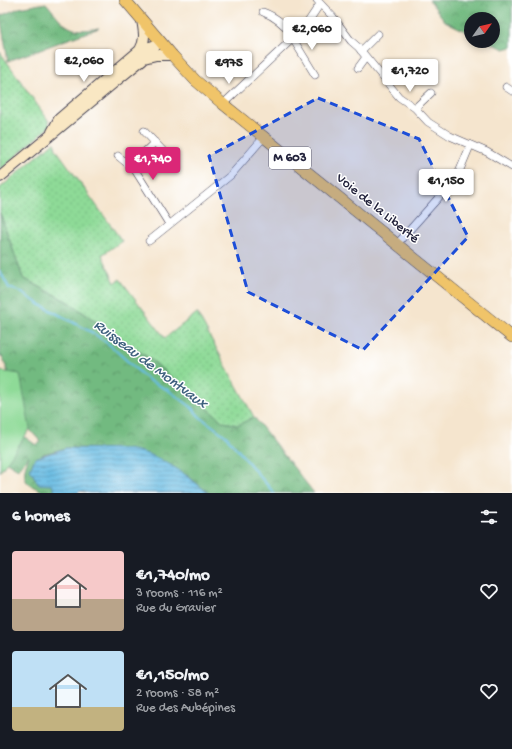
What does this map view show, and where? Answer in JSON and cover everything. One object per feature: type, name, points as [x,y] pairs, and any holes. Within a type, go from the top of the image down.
[{"type":"main road","name":"M 603","points":[[125,0],[142,20],[157,43],[195,80],[223,104]]},
{"type":"main road","points":[[142,20],[145,35],[142,54]]},
{"type":"main road","points":[[0,177],[50,135],[59,119],[66,113],[157,43]]},
{"type":"main road","points":[[142,54],[172,56]]},
{"type":"main road","name":"Voie de la Liberté","points":[[223,104],[512,336]]},
{"type":"street","points":[[223,104],[304,28],[318,2],[333,17],[351,41],[364,54],[399,97],[415,108],[428,122],[470,146],[487,152],[512,167]]},
{"type":"street","points":[[264,12],[274,16],[282,22],[294,38],[315,75]]},
{"type":"street","points":[[358,68],[364,54],[378,34]]},
{"type":"street","points":[[415,108],[431,93]]},
{"type":"street","points":[[144,131],[167,155]]},
{"type":"street","points":[[148,241],[231,176],[264,137]]},
{"type":"street","points":[[130,166],[155,142]]},
{"type":"street","points":[[397,244],[457,177],[470,146]]},
{"type":"street","points":[[118,156],[135,170],[169,224]]},
{"type":"highlighted area","points":[[318,98],[419,139],[468,237],[363,350],[248,292],[209,156]]},
{"type":"green space","points":[[429,0],[512,0],[512,47],[504,49],[500,47],[500,12],[464,12],[464,30],[445,21]]},
{"type":"green space","points":[[46,3],[63,23],[73,29],[88,30],[99,28],[8,61],[0,16],[19,8]]},
{"type":"green space","points":[[0,52],[48,120],[50,126],[0,170]]},
{"type":"green space","points":[[54,142],[56,149],[122,241],[102,255],[115,283],[120,279],[165,338],[197,313],[254,417],[238,426],[223,422],[154,362],[68,302],[23,278],[0,213],[0,188]]},
{"type":"green space","points":[[0,213],[23,278],[68,302],[154,362],[223,422],[238,425],[254,417],[314,493],[208,493],[188,476],[126,449],[66,448],[43,454],[55,493],[44,493],[28,483],[24,472],[29,456],[18,469],[0,458],[19,433],[36,445],[41,442],[29,429],[2,356],[0,356]]},
{"type":"green space","points":[[0,371],[20,374],[30,429],[0,472]]},
{"type":"water","points":[[66,448],[124,449],[147,454],[180,471],[208,493],[90,493],[80,491],[78,493],[55,493],[52,485],[38,484],[30,469],[35,458]]},
{"type":"waterway","name":"Ruisseau de Montvaux","points":[[0,271],[9,288],[19,291],[39,304],[93,333],[111,346],[148,380],[168,390],[190,406],[200,417],[226,436],[274,493]]}]
